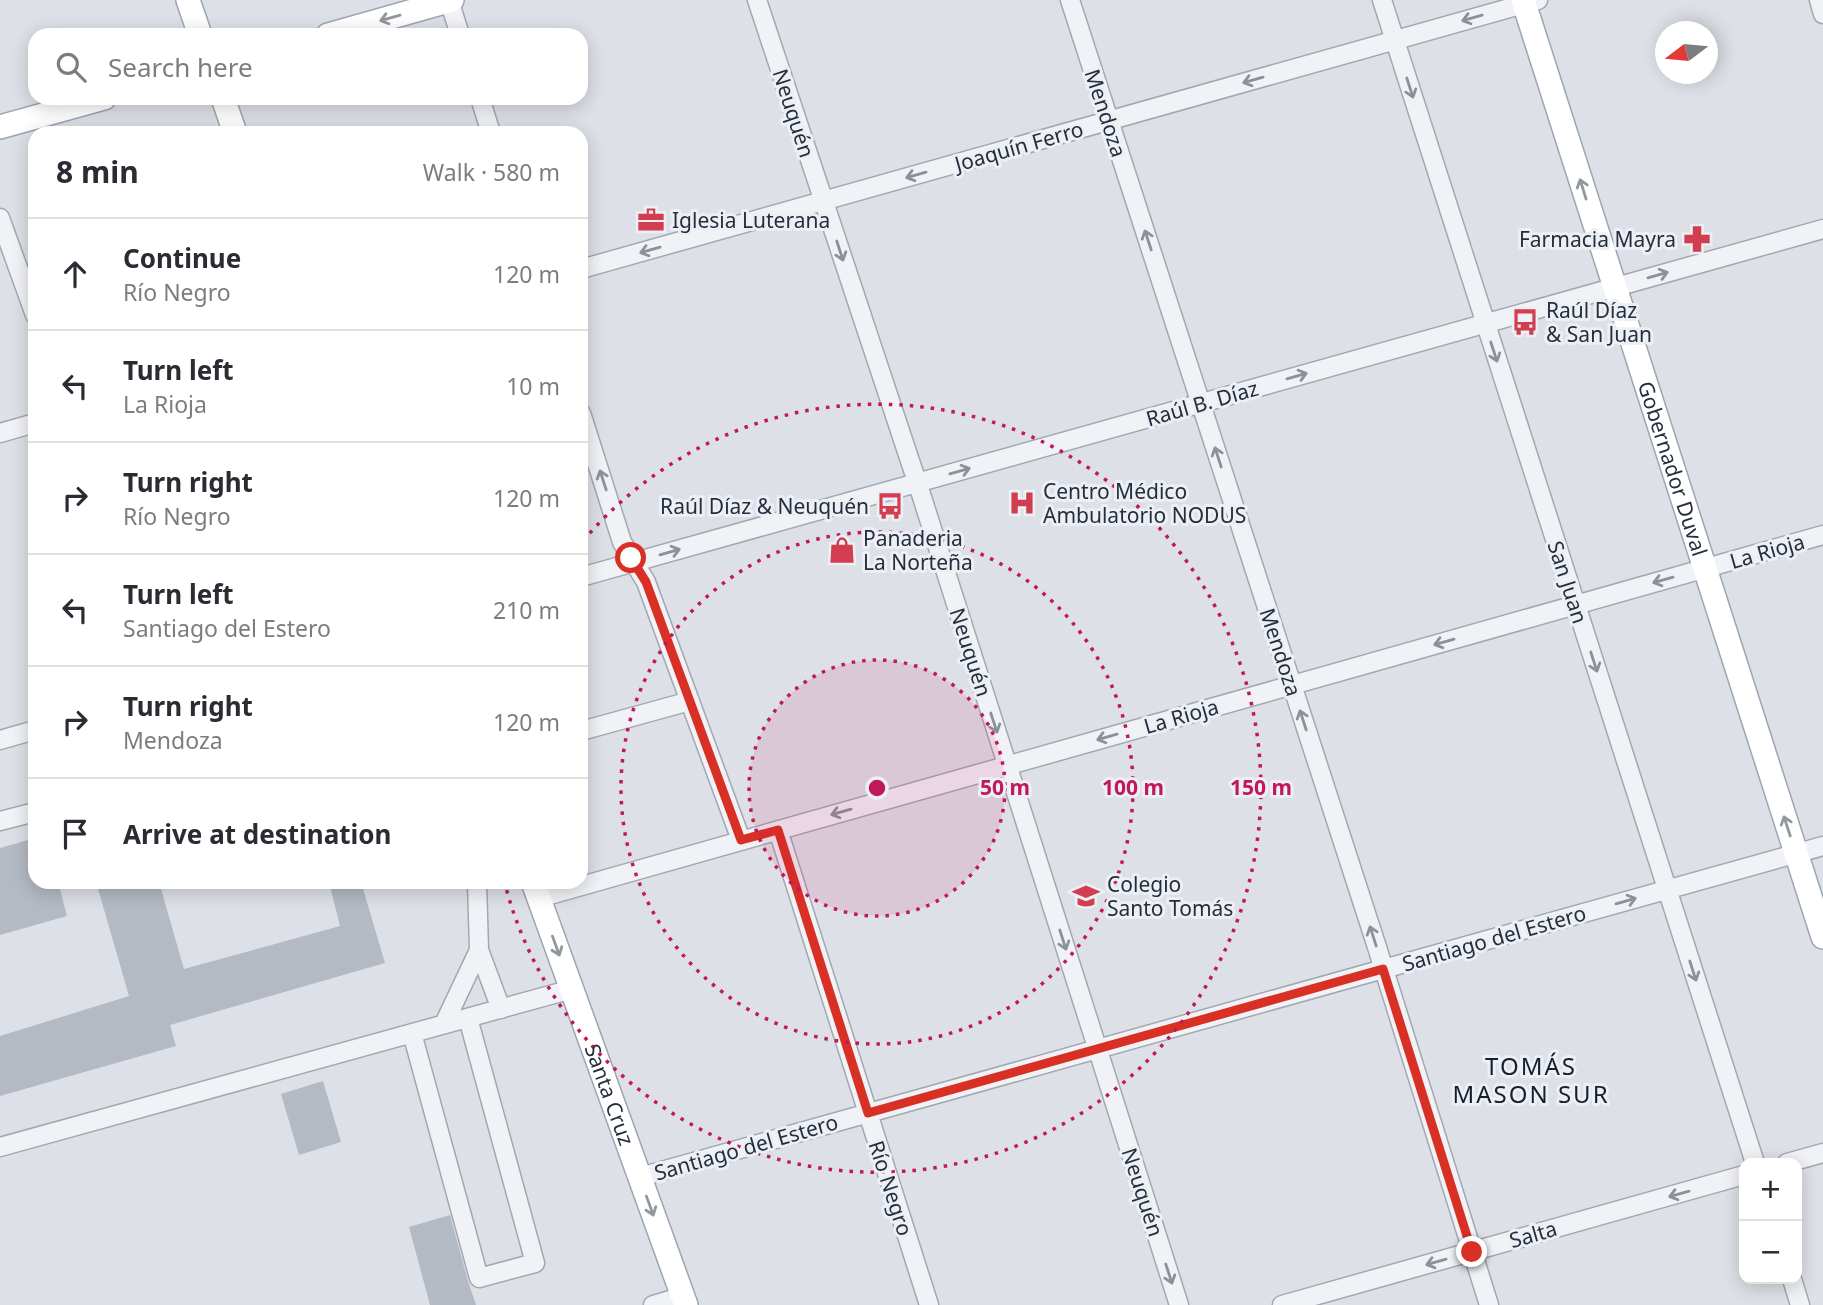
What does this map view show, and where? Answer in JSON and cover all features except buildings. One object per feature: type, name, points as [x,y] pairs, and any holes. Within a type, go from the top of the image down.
[{"type":"main road","points":[[188,0],[198,28]]},
{"type":"main road","points":[[352,28],[450,0]]},
{"type":"main road","name":"Gobernador Duval","points":[[1529,1],[1614,287],[1823,937]]},
{"type":"main road","points":[[0,127],[79,105]]},
{"type":"main road","points":[[225,105],[233,126]]},
{"type":"main road","name":"Santa Cruz","points":[[536,890],[684,1301]]},
{"type":"street","points":[[450,0],[458,28]]},
{"type":"street","name":"Neuquén","points":[[757,0],[917,483],[1179,1305]]},
{"type":"street","name":"Mendoza","points":[[1070,0],[1489,1305]]},
{"type":"street","name":"San Juan","points":[[1382,0],[1753,1158]]},
{"type":"street","points":[[1819,0],[1823,14]]},
{"type":"street","name":"Joaquín Ferro","points":[[588,267],[1529,1]]},
{"type":"street","points":[[482,105],[490,126]]},
{"type":"street","points":[[0,218],[28,296]]},
{"type":"street","name":"Raúl B. Díaz","points":[[588,575],[1823,229]]},
{"type":"street","points":[[0,433],[28,425]]},
{"type":"street","points":[[588,435],[622,542],[646,582],[741,840]]},
{"type":"street","name":"La Rioja","points":[[588,877],[778,830],[1823,535]]},
{"type":"street","points":[[588,729],[690,701]]},
{"type":"street","points":[[0,740],[28,732]]},
{"type":"street","points":[[0,821],[28,813]]},
{"type":"street","name":"Río Negro","points":[[778,830],[929,1305]]},
{"type":"street","name":"Santiago del Estero","points":[[640,1177],[1823,846]]},
{"type":"street","points":[[477,889],[479,950],[501,1009]]},
{"type":"street","points":[[444,1024],[479,950]]},
{"type":"street","points":[[0,1147],[572,989]]},
{"type":"street","points":[[412,1033],[479,1278],[535,1263],[468,1018]]},
{"type":"street","points":[[1802,1159],[1823,1153]]},
{"type":"street","name":"Salta","points":[[1282,1305],[1739,1176]]},
{"type":"street","points":[[1794,1284],[1800,1305]]},
{"type":"street","points":[[653,1305],[684,1301]]},
{"type":"place","name":"Iglesia Luterana","points":[[651,220]]},
{"type":"place","name":"Farmacia Mayra","points":[[1697,239]]},
{"type":"place","name":"Raúl Díaz & San Juan","points":[[1525,322]]},
{"type":"place","name":"Centro Médico Ambulatorio NODUS","points":[[1022,503]]},
{"type":"place","name":"Raúl Díaz & Neuquén","points":[[890,506]]},
{"type":"place","name":"Panaderia La Norteña","points":[[842,550]]},
{"type":"place","name":"Colegio Santo Tomás","points":[[1086,896]]},
{"type":"district","name":"TOMÁS MASON SUR","points":[[1531,1079]]},
{"type":"route","points":[[631,558],[646,582],[741,840],[778,830],[868,1113],[1383,969],[1472,1252]]}]
